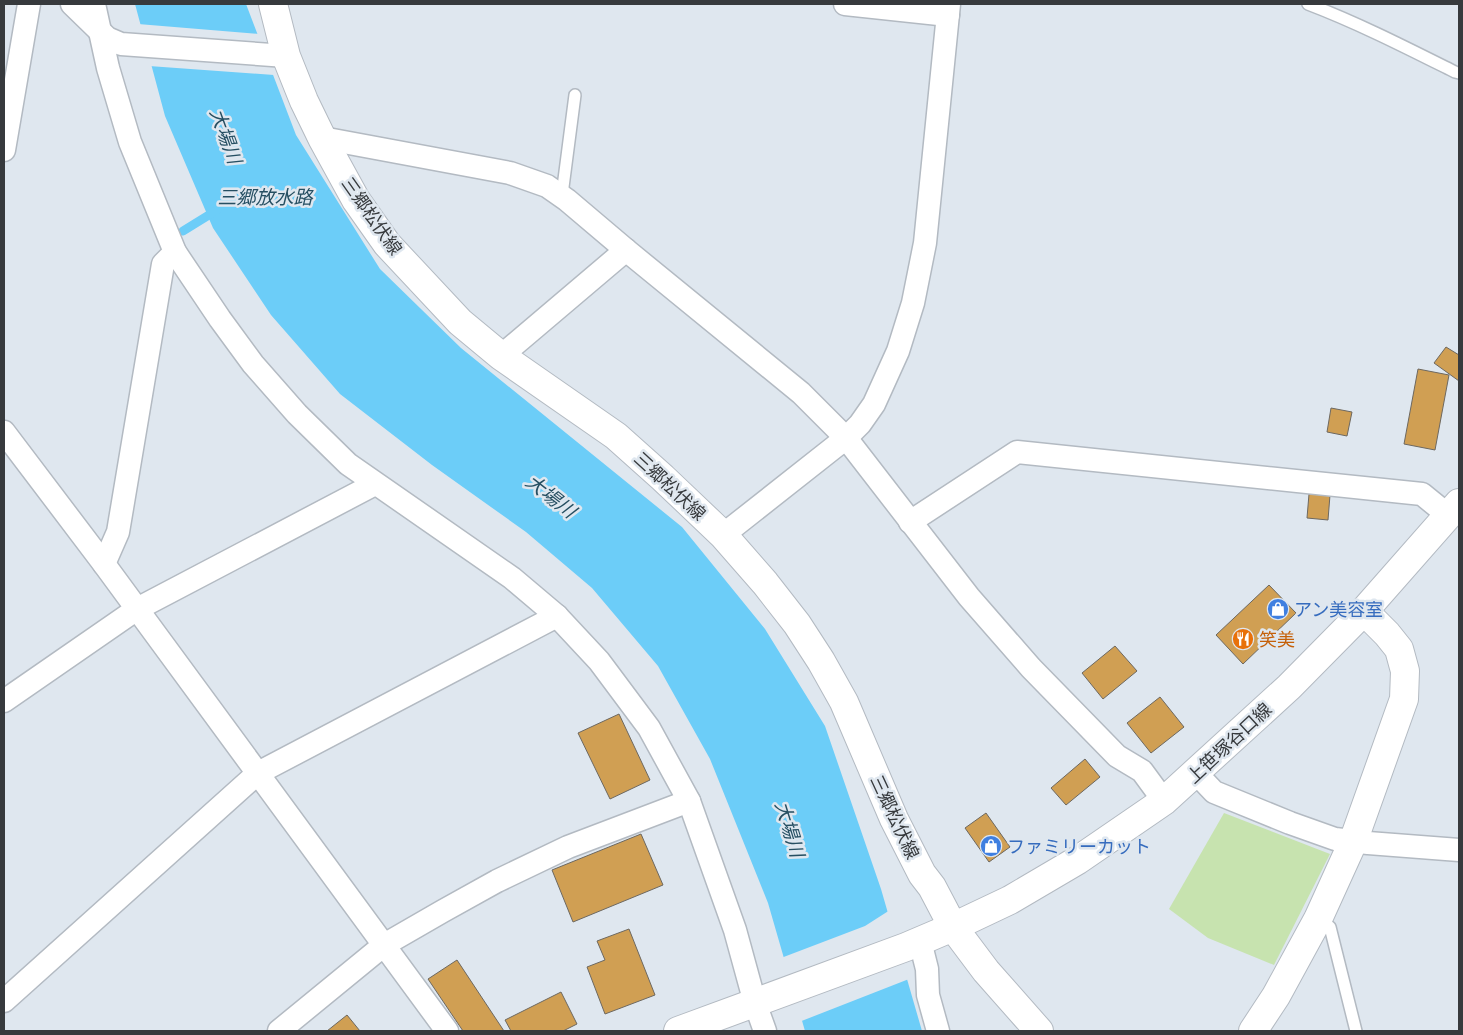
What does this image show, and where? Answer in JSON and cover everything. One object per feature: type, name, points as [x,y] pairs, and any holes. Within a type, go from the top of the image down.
[{"type":"main road","name":"三郷松伏線","points":[[273,4],[278,56],[356,200],[387,244],[460,322],[501,356],[616,436],[663,478],[723,535],[765,583],[797,624],[844,702],[894,819],[922,874],[932,887],[953,927],[986,970],[1032,1022],[1047,1031]]},
{"type":"main road","name":"上笹塚谷口線","points":[[678,1031],[913,944],[953,927],[1010,900],[1078,860],[1164,801],[1289,687],[1364,611],[1454,509]]},
{"type":"main road","points":[[1253,1031],[1276,996],[1318,919],[1353,842],[1404,699],[1405,671],[1399,649],[1364,611]]},
{"type":"street","points":[[4,150],[29,4]]},
{"type":"street","points":[[72,4],[107,38],[121,44],[278,56]]},
{"type":"street","points":[[94,4],[108,68],[130,142],[175,252],[220,319],[260,372],[297,414],[348,464],[512,578],[558,616],[599,661],[649,728],[689,801],[761,1001],[765,1031]]},
{"type":"street","points":[[723,535],[846,438],[860,424],[874,404],[898,351],[913,303],[925,243],[948,10],[845,4]]},
{"type":"street","points":[[322,138],[510,173],[547,186],[560,194],[801,392],[846,438],[969,597],[1031,668],[1117,756],[1142,772],[1164,801]]},
{"type":"street","points":[[501,356],[626,250]]},
{"type":"street","points":[[104,564],[118,532],[163,264],[175,252]]},
{"type":"street","points":[[4,432],[104,564],[447,1031]]},
{"type":"street","points":[[910,522],[1017,452],[1422,494],[1454,509]]},
{"type":"street","points":[[4,701],[137,609],[375,484]]},
{"type":"street","points":[[4,1000],[258,773],[558,616]]},
{"type":"street","points":[[1196,773],[1214,792],[1220,795],[1335,839],[1459,850]]},
{"type":"street","points":[[279,1031],[384,945],[442,911],[497,881],[568,847],[689,801]]},
{"type":"street","points":[[913,944],[927,969],[928,995],[938,1031]]},
{"type":"lane","points":[[1308,4],[1459,73]]},
{"type":"lane","points":[[560,194],[563,187],[575,95]]},
{"type":"lane","points":[[1318,919],[1330,927],[1356,1031]]},
{"type":"green space","points":[[1224,813],[1330,854],[1274,965],[1208,938],[1169,909]]},
{"type":"water","name":"三郷放水路","points":[[135,4],[246,4],[296,135],[380,269],[461,348],[682,527],[765,629],[825,726],[881,889],[922,1031],[805,1031],[768,903],[710,759],[658,666],[592,588],[526,532],[432,465],[340,394],[271,315],[213,228],[165,116]]},
{"type":"pier","points":[[138,24],[259,34],[274,75],[149,66]]},
{"type":"pier","points":[[890,910],[909,979],[799,1022],[781,958],[865,926]]},
{"type":"building","points":[[1446,347],[1459,355],[1459,381],[1434,363]]},
{"type":"building","points":[[1418,369],[1449,375],[1435,450],[1404,444]]},
{"type":"building","points":[[1331,408],[1352,412],[1347,436],[1327,432]]},
{"type":"building","points":[[1309,494],[1330,495],[1328,520],[1307,518]]},
{"type":"building","points":[[1269,585],[1296,613],[1243,664],[1216,635]]},
{"type":"building","points":[[1115,646],[1137,671],[1103,699],[1082,673]]},
{"type":"building","points":[[1160,697],[1184,727],[1151,753],[1127,723]]},
{"type":"building","points":[[619,714],[650,780],[610,799],[578,733]]},
{"type":"building","points":[[1085,759],[1100,777],[1066,805],[1051,788]]},
{"type":"building","points":[[986,813],[1010,847],[989,862],[965,828]]},
{"type":"building","points":[[641,834],[663,885],[573,922],[552,870]]},
{"type":"building","points":[[629,929],[655,995],[605,1014],[587,967],[605,960],[597,941]]},
{"type":"building","points":[[457,960],[504,1031],[463,1031],[428,979]]},
{"type":"building","points":[[561,992],[577,1024],[563,1031],[511,1031],[505,1020]]},
{"type":"building","points":[[347,1015],[360,1031],[327,1031]]},
{"type":"waterway","points":[[183,231],[217,210]]},
{"type":"place","name":"アン美容室","points":[[1278,609]]},
{"type":"place","name":"笑美","points":[[1243,639]]},
{"type":"place","name":"ファミリーカット","points":[[991,846]]},
{"type":"water label","name":"大場川","points":[[226,136]]},
{"type":"water label","name":"大場川","points":[[551,496]]},
{"type":"water label","name":"大場川","points":[[790,829]]}]
